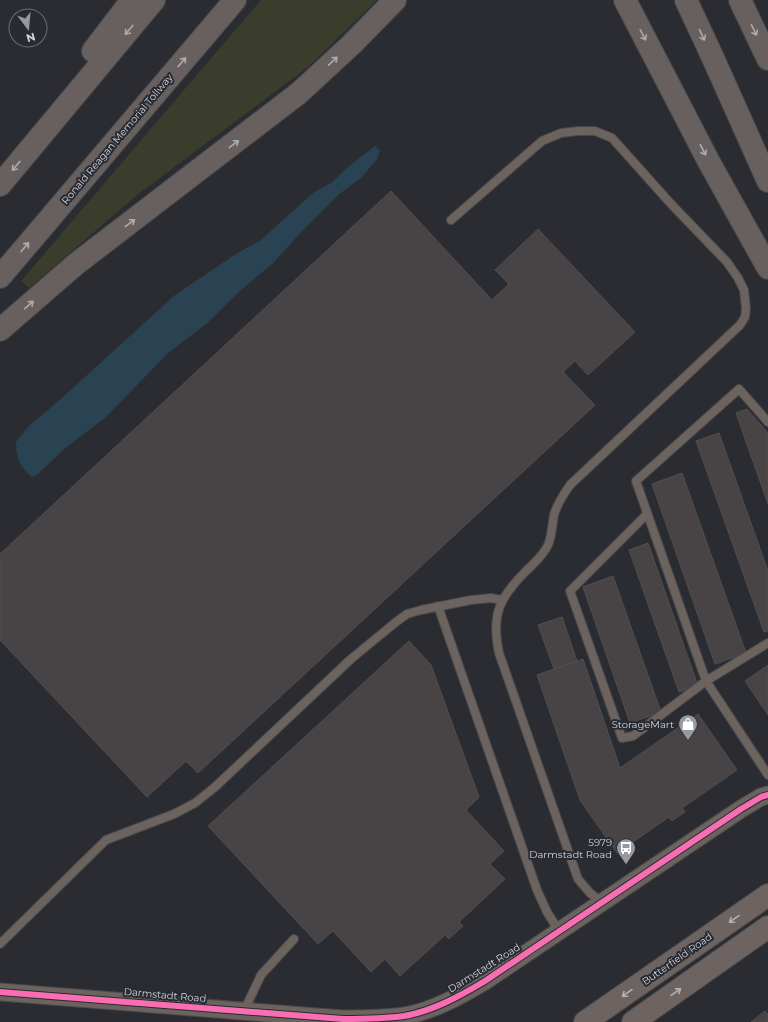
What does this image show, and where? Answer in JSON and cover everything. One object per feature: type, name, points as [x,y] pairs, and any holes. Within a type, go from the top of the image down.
[{"type":"highway","points":[[33,146],[78,69],[132,0]]},
{"type":"highway","points":[[0,185],[154,0]]},
{"type":"highway","name":"Ronald Reagan Memorial Tollway","points":[[0,277],[234,0]]},
{"type":"highway","points":[[0,330],[76,264],[299,93],[352,44],[395,0]]},
{"type":"highway","points":[[625,0],[709,162],[768,268]]},
{"type":"highway","points":[[686,0],[768,181]]},
{"type":"highway","points":[[740,0],[768,59]]},
{"type":"highway","points":[[713,58],[733,87],[768,151]]},
{"type":"main road","name":"Butterfield Road","points":[[585,1022],[768,895]]},
{"type":"main road","points":[[633,1022],[768,927]]},
{"type":"street","name":"Darmstadt Road","points":[[0,992],[343,1019],[377,1019],[405,1016],[431,1008],[458,997],[485,981],[741,809],[761,797],[768,795]]},
{"type":"lane","points":[[451,220],[542,141],[561,133],[578,130],[595,131],[612,138],[672,205],[727,262],[744,290],[746,309],[745,317],[740,325],[570,485],[562,497],[554,515],[548,545],[542,556],[517,580],[502,600],[496,618],[496,638],[499,653],[578,879],[590,893],[602,902]]},
{"type":"lane","points":[[768,422],[738,389],[636,481],[706,681],[768,776]]},
{"type":"lane","points":[[648,514],[570,591],[622,738],[633,736],[706,681],[768,643]]},
{"type":"lane","points":[[0,944],[106,840],[174,814],[195,803],[351,660],[407,614],[471,600],[491,598],[502,600]]},
{"type":"lane","points":[[438,606],[537,890],[547,912],[559,931]]},
{"type":"lane","points":[[244,1011],[261,975],[294,939]]},
{"type":"green space","points":[[261,0],[377,0],[308,67],[137,195],[29,288],[21,281]]},
{"type":"water","points":[[375,146],[380,151],[377,159],[361,178],[338,195],[273,263],[240,291],[206,324],[167,354],[106,417],[64,449],[37,475],[32,477],[28,473],[22,466],[18,457],[16,442],[28,427],[175,295],[236,254],[261,240],[313,193],[331,183],[349,166]]},
{"type":"building","points":[[391,191],[492,300],[509,284],[495,270],[538,229],[635,332],[588,375],[575,361],[563,372],[595,405],[198,773],[186,761],[147,797],[0,640],[0,554]]},
{"type":"building","points":[[747,409],[768,433],[768,504],[736,413]]},
{"type":"building","points":[[719,433],[768,571],[768,631],[764,632],[696,441]]},
{"type":"building","points":[[682,473],[746,653],[715,664],[652,484]]},
{"type":"building","points":[[648,543],[698,686],[679,692],[629,550]]},
{"type":"building","points":[[613,576],[661,712],[630,723],[583,587]]},
{"type":"building","points":[[562,617],[577,661],[554,669],[538,625]]},
{"type":"building","points":[[409,641],[431,665],[479,797],[466,810],[504,851],[490,864],[505,879],[459,922],[463,926],[449,939],[445,935],[400,976],[385,959],[371,972],[333,931],[318,944],[208,826]]},
{"type":"building","name":"StorageMart","points":[[583,659],[620,768],[698,714],[737,770],[682,808],[685,812],[672,821],[669,817],[617,853],[580,800],[537,675]]},
{"type":"building","points":[[768,665],[768,715],[745,681]]},
{"type":"building","points":[[765,1011],[768,1014],[768,1022],[751,1022]]},
{"type":"cycle path","points":[[0,992],[343,1019],[388,1018],[415,1014],[436,1007],[485,981],[741,809],[761,797],[768,795]]},
{"type":"place","name":"StorageMart","points":[[688,741]]},
{"type":"place","name":"5979 Darmstadt Road","points":[[626,865]]}]
